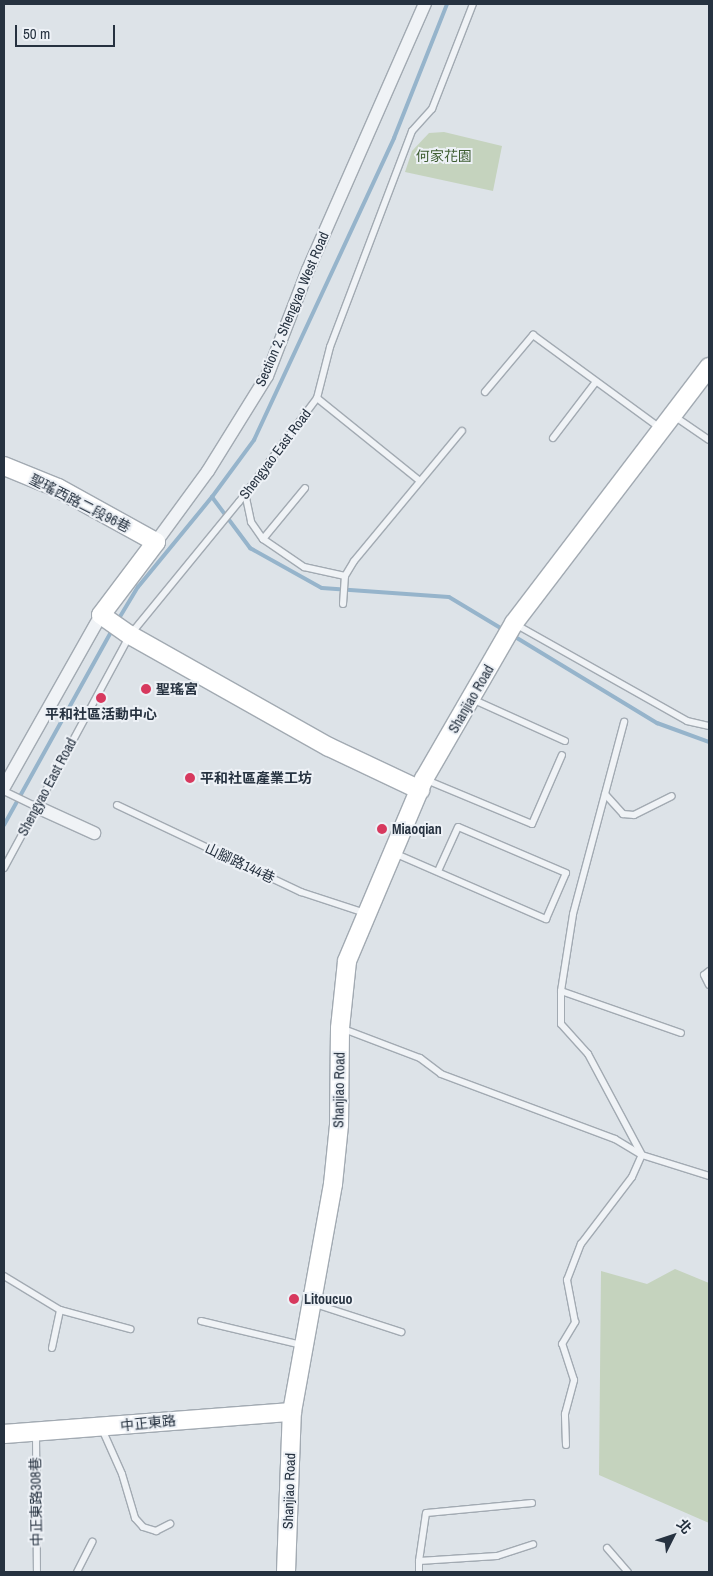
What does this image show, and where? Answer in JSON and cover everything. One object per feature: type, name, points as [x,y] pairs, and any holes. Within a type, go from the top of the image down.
[{"type":"main road","points":[[514,623],[543,582],[674,416],[709,367]]},
{"type":"main road","name":"聖瑤西路二段96巷","points":[[4,466],[58,488],[156,542]]},
{"type":"main road","name":"Section 2, Shengyao West Road","points":[[101,615],[156,542]]},
{"type":"main road","points":[[101,615],[128,634],[329,747],[422,785]]},
{"type":"main road","name":"Shanjiao Road","points":[[286,1572],[292,1412],[302,1346],[333,1184],[339,1125],[340,1028],[347,961],[365,913],[422,785],[514,623]]},
{"type":"main road","name":"中正東路","points":[[4,1434],[102,1428],[193,1418],[292,1412]]},
{"type":"street","name":"Section 2, Shengyao West Road","points":[[156,542],[208,471],[267,376],[308,270],[424,4]]},
{"type":"street","points":[[4,789],[101,615]]},
{"type":"street","points":[[37,807],[94,833]]},
{"type":"lane","name":"Shengyao East Road","points":[[4,868],[128,634],[216,527],[239,502],[317,398],[330,347],[412,131],[432,108],[473,4]]},
{"type":"lane","points":[[485,392],[533,335],[595,384],[663,430]]},
{"type":"lane","points":[[553,438],[595,384]]},
{"type":"lane","points":[[317,398],[420,481]]},
{"type":"lane","points":[[674,416],[709,440]]},
{"type":"lane","points":[[343,604],[345,576],[462,431]]},
{"type":"lane","points":[[263,539],[305,488]]},
{"type":"lane","points":[[245,493],[250,522],[263,539],[304,567],[345,576]]},
{"type":"lane","points":[[514,623],[687,721],[709,726]]},
{"type":"lane","points":[[472,699],[565,741]]},
{"type":"lane","points":[[624,722],[573,914],[561,990],[561,1024],[588,1054],[642,1155]]},
{"type":"lane","points":[[422,785],[532,824],[562,755]]},
{"type":"lane","points":[[4,789],[37,807]]},
{"type":"lane","points":[[605,794],[623,814],[634,815],[672,796]]},
{"type":"lane","name":"山腳路144巷","points":[[117,805],[301,892],[365,913]]},
{"type":"lane","points":[[393,853],[438,870],[546,919],[566,874],[458,827],[438,870]]},
{"type":"lane","points":[[709,972],[704,976],[709,985]]},
{"type":"lane","points":[[561,990],[681,1033]]},
{"type":"lane","points":[[340,1028],[420,1058],[441,1074],[615,1139],[642,1155],[709,1176]]},
{"type":"lane","points":[[566,1445],[565,1414],[574,1380],[562,1344],[575,1322],[567,1280],[581,1244],[632,1177],[642,1155]]},
{"type":"lane","points":[[4,1276],[60,1310],[130,1329]]},
{"type":"lane","points":[[310,1303],[401,1332]]},
{"type":"lane","points":[[52,1348],[60,1310]]},
{"type":"lane","points":[[201,1321],[302,1346]]},
{"type":"lane","points":[[102,1428],[122,1474],[135,1518],[142,1527],[156,1531],[170,1524]]},
{"type":"lane","name":"中正東路308巷","points":[[36,1432],[37,1572]]},
{"type":"lane","points":[[418,1572],[426,1513],[532,1503]]},
{"type":"lane","points":[[77,1572],[92,1542]]},
{"type":"lane","points":[[419,1560],[497,1556],[533,1544]]},
{"type":"lane","points":[[608,1548],[628,1572]]},
{"type":"green space","name":"何家花園","points":[[444,132],[502,146],[493,191],[405,172],[412,151],[429,133]]},
{"type":"green space","points":[[675,1269],[709,1283],[709,1523],[599,1475],[601,1271],[647,1284]]},
{"type":"waterway","points":[[118,620],[138,587],[212,497],[254,440],[394,138],[447,4]]},
{"type":"waterway","points":[[212,497],[250,548],[322,588],[449,597],[504,630]]},
{"type":"waterway","points":[[4,825],[113,628]]},
{"type":"waterway","points":[[512,635],[657,723],[709,742]]},
{"type":"place","name":"聖瑤宮","points":[[146,689]]},
{"type":"place","name":"平和社區活動中心","points":[[101,698]]},
{"type":"place","name":"平和社區產業工坊","points":[[190,778]]},
{"type":"place","name":"Miaoqian","points":[[382,829]]},
{"type":"place","name":"Litoucuo","points":[[294,1299]]}]
